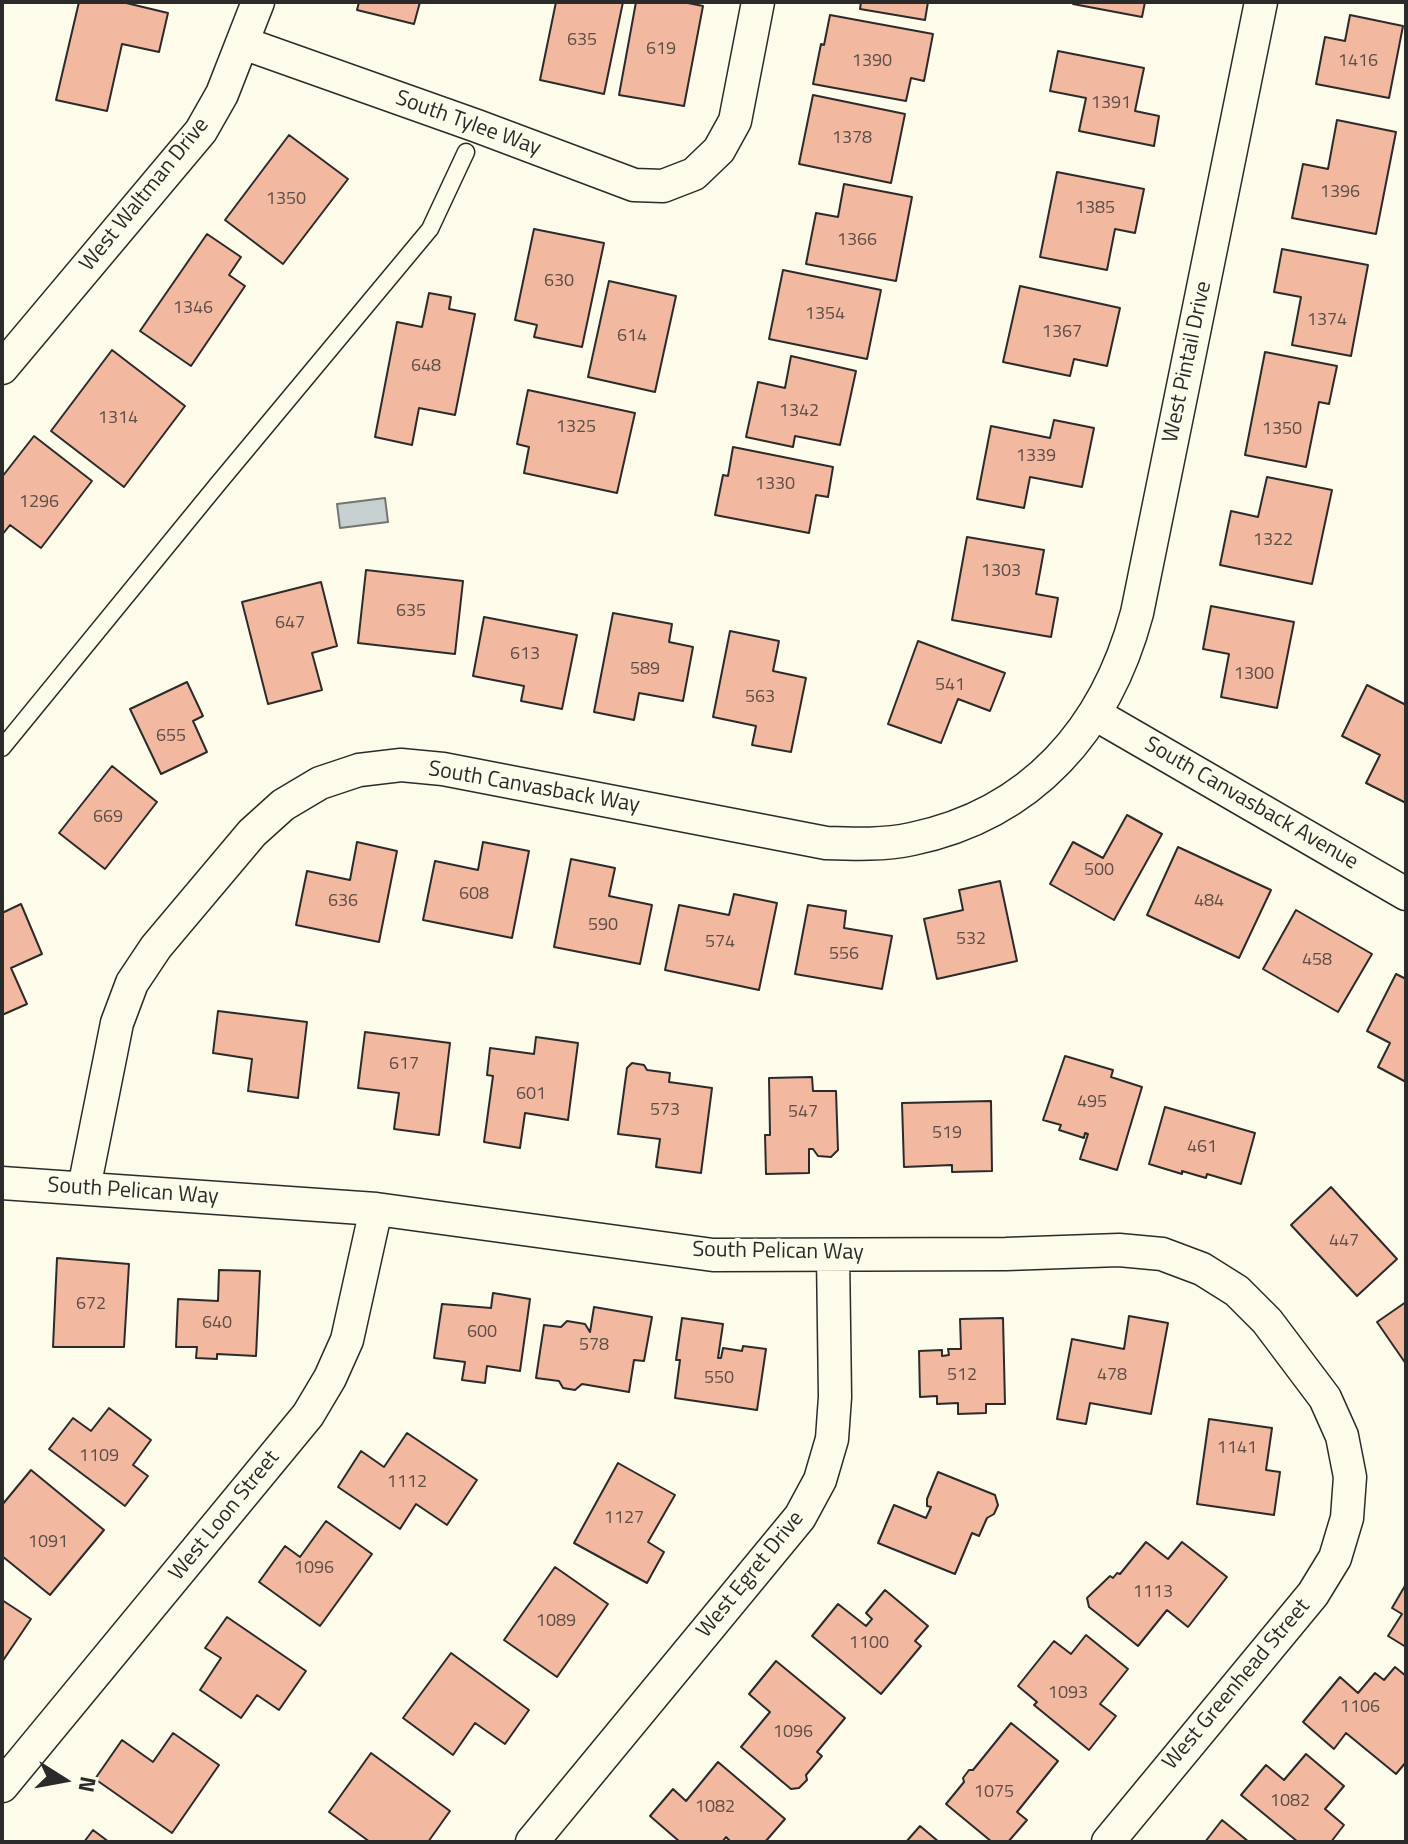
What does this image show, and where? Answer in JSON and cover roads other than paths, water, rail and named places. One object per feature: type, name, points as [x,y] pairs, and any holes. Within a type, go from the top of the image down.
[{"type":"street","name":"West Waltman Drive","points":[[2,368],[201,131],[222,94],[258,2]]},
{"type":"street","name":"South Tylee Way","points":[[243,43],[634,185],[663,186],[694,174],[719,150],[735,121],[758,2]]},
{"type":"street","name":"West Pintail Drive","points":[[1095,714],[1126,653],[1137,613],[1261,2]]},
{"type":"street","name":"South Canvasback Avenue","points":[[1095,714],[1406,894]]},
{"type":"street","name":"South Canvasback Way","points":[[84,1188],[117,1023],[132,983],[156,947],[252,833],[283,805],[320,783],[359,770],[401,765],[443,769],[826,843],[868,844],[924,836],[950,829],[989,812],[1025,790],[1056,762],[1095,714]]},
{"type":"street","name":"South Pelican Way","points":[[2,1183],[376,1209],[713,1255],[1006,1254],[1119,1250],[1162,1254],[1202,1269],[1237,1291],[1267,1321],[1325,1398],[1342,1436],[1350,1477],[1347,1518]]},
{"type":"street","name":"West Loon Street","points":[[2,1786],[308,1415],[330,1378],[347,1340],[376,1209]]},
{"type":"street","name":"West Egret Drive","points":[[532,1842],[800,1517],[820,1480],[832,1439],[835,1397],[833,1255]]},
{"type":"street","name":"West Greenhead Street","points":[[1108,1842],[1313,1594],[1335,1558],[1347,1518]]},
{"type":"lane","points":[[2,748],[430,229],[466,152]]}]
